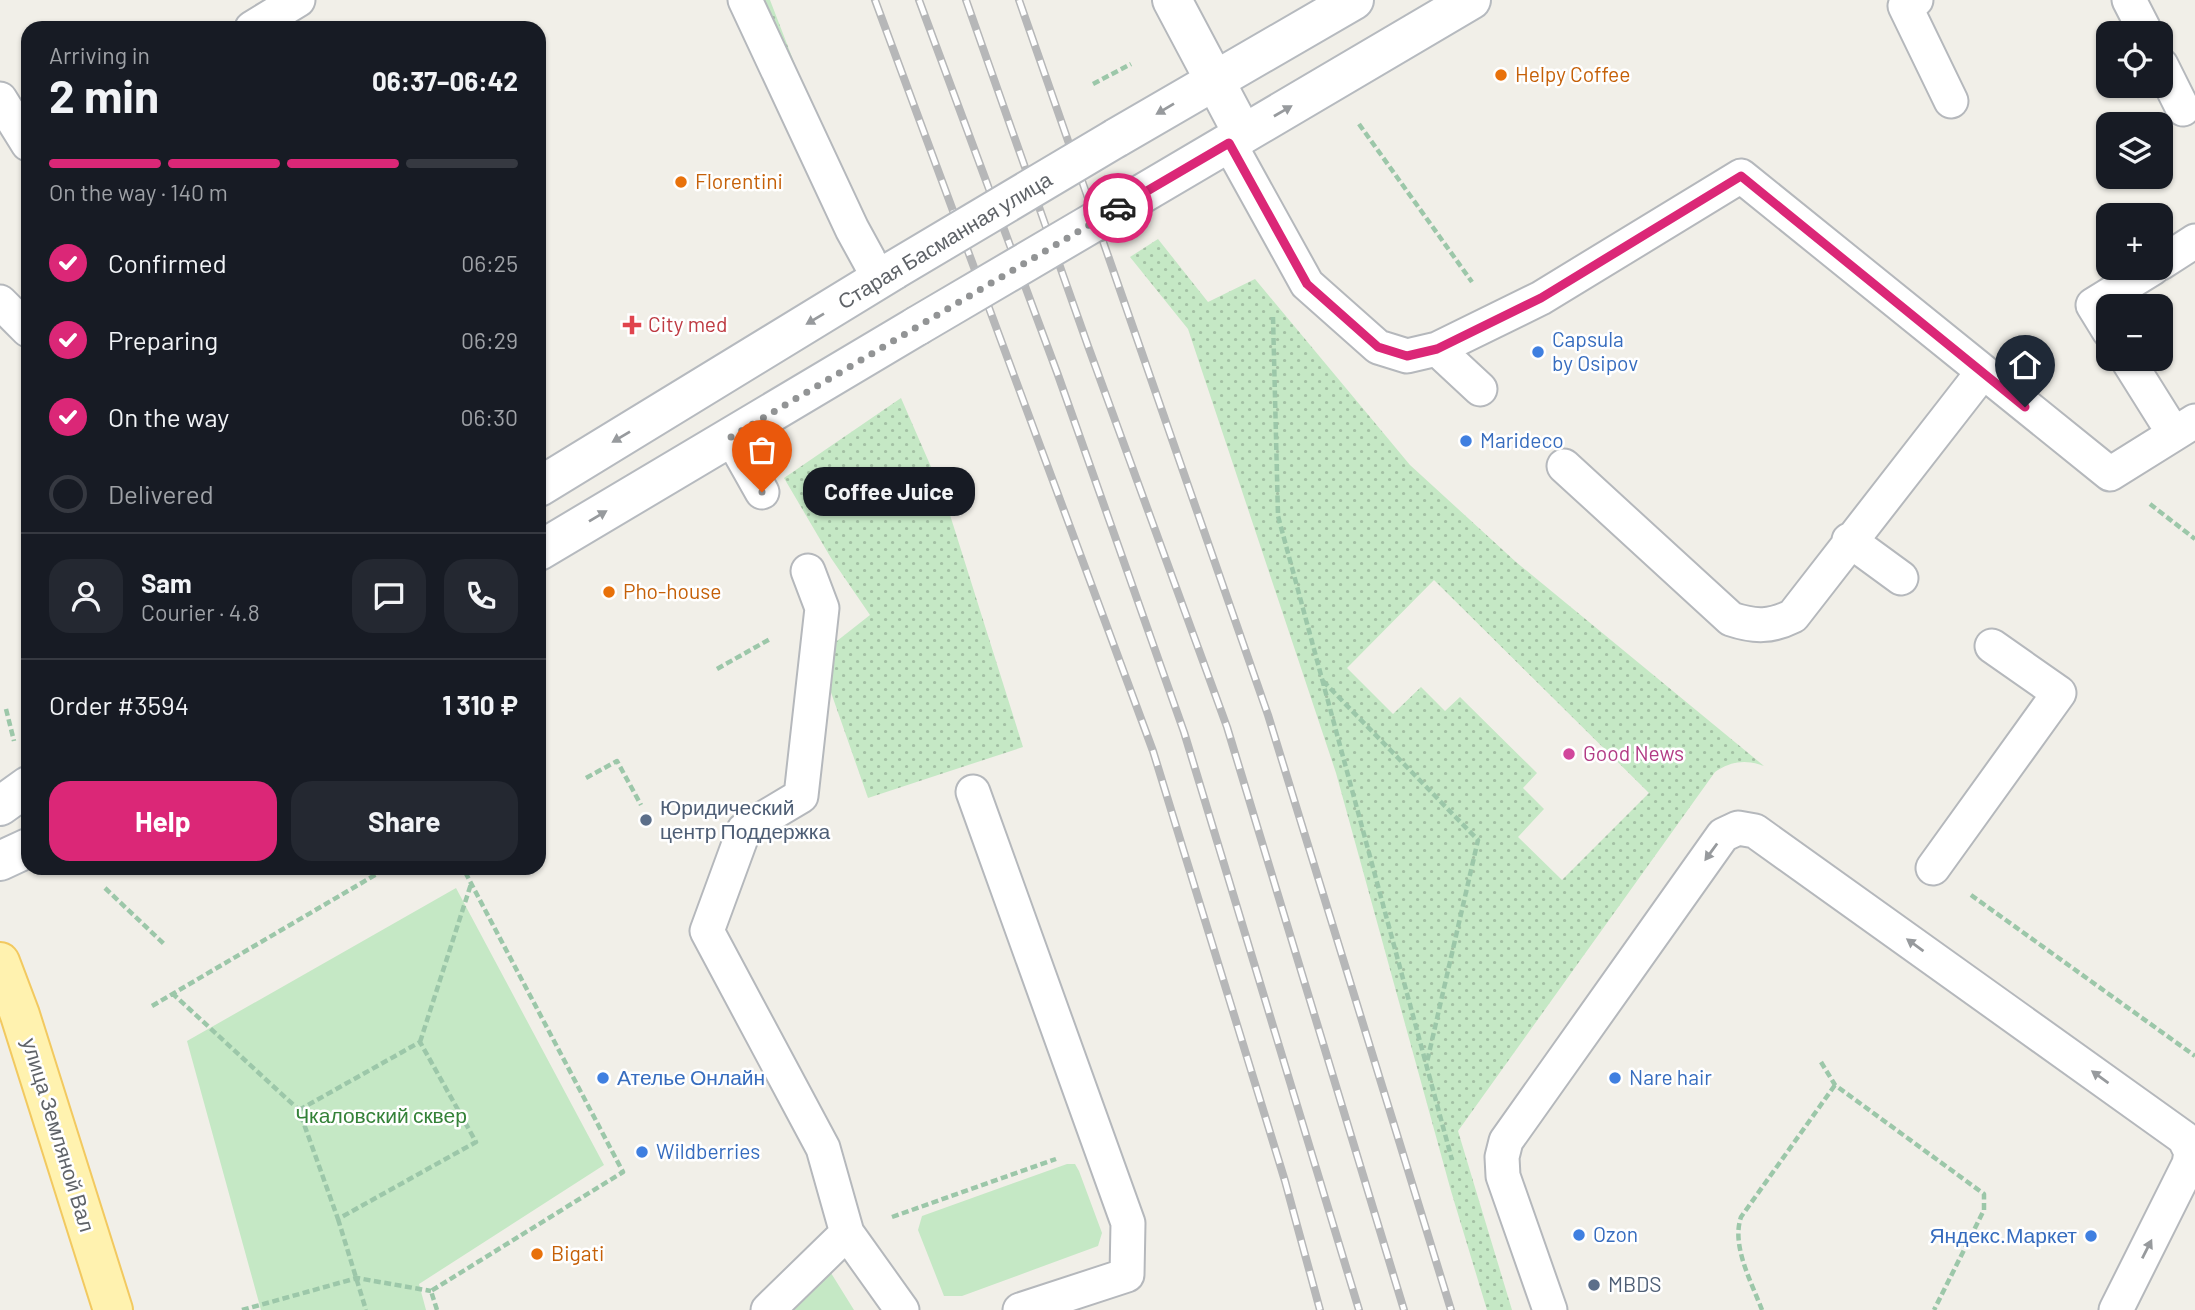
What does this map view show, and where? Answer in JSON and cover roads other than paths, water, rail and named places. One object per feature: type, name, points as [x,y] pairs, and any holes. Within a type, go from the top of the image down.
[{"type":"main road","points":[[1172,0],[1214,80],[1236,139]]},
{"type":"main road","name":"Старая Басманная улица","points":[[546,483],[1116,138],[1354,0]]},
{"type":"main road","points":[[546,547],[1471,0]]},
{"type":"main road","points":[[0,806],[21,791]]},
{"type":"main road","points":[[0,861],[21,851]]},
{"type":"main road","name":"улица Земляной Вал","points":[[0,961],[10,1002],[113,1310]]},
{"type":"lane","points":[[264,21],[298,0]]},
{"type":"lane","points":[[744,0],[852,229],[887,275]]},
{"type":"lane","points":[[1916,0],[1905,6],[1951,101]]},
{"type":"lane","points":[[2129,0],[2140,21]]},
{"type":"lane","points":[[2173,88],[2183,108]]},
{"type":"lane","points":[[0,99],[21,133]]},
{"type":"lane","points":[[1236,139],[1307,284],[1378,347],[1407,356],[1437,349],[1541,298],[1741,176],[2110,474],[2185,428],[2137,371]]},
{"type":"lane","points":[[2173,255],[2195,241]]},
{"type":"lane","points":[[2111,294],[2134,280]]},
{"type":"lane","points":[[0,302],[21,323]]},
{"type":"lane","points":[[1437,349],[1480,388]]},
{"type":"lane","points":[[1564,466],[1731,619],[1752,625],[1776,625],[1793,616],[1849,540],[1982,373]]},
{"type":"lane","points":[[731,437],[762,492]]},
{"type":"lane","points":[[1849,540],[1900,578]]},
{"type":"lane","points":[[808,571],[822,608],[802,796],[744,830],[707,931],[823,1148],[847,1233],[902,1310]]},
{"type":"lane","points":[[1933,868],[2060,693],[1992,646]]},
{"type":"lane","points":[[973,792],[1128,1223],[1127,1275],[1020,1310]]},
{"type":"lane","points":[[1550,1310],[1503,1176],[1502,1157],[1506,1141],[1723,835],[1729,830],[1745,828],[1755,831],[2185,1138],[2192,1152],[2189,1164],[2116,1310]]},
{"type":"lane","points":[[768,1310],[847,1233]]},
{"type":"railway","points":[[875,0],[1153,751],[1285,1181],[1320,1310]]},
{"type":"railway","points":[[919,0],[1058,375],[1184,732],[1359,1310]]},
{"type":"railway","points":[[966,0],[1227,727],[1404,1310]]},
{"type":"railway","points":[[1019,0],[1268,715],[1451,1310]]},
{"type":"place","name":"Helpy Coffee","points":[[1501,75]]},
{"type":"place","name":"Florentini","points":[[681,182]]},
{"type":"place","name":"City med","points":[[632,325]]},
{"type":"place","name":"Capsula by Osipov","points":[[1538,352]]},
{"type":"place","name":"Marideco","points":[[1466,441]]},
{"type":"place","name":"Coffee Juice","points":[[762,492]]},
{"type":"place","name":"Pho-house","points":[[609,592]]},
{"type":"place","name":"Good News","points":[[1569,754]]},
{"type":"place","name":"Юридический центр Поддержка","points":[[646,820]]},
{"type":"place","name":"Ателье Онлайн","points":[[603,1078]]},
{"type":"place","name":"Nare hair","points":[[1615,1078]]},
{"type":"place","name":"Wildberries","points":[[642,1152]]},
{"type":"place","name":"Ozon","points":[[1579,1235]]},
{"type":"place","name":"Яндекс.Маркет","points":[[2091,1236]]},
{"type":"place","name":"Bigati","points":[[537,1254]]},
{"type":"place","name":"MBDS","points":[[1594,1285]]},
{"type":"park label","name":"Чкаловский сквер","points":[[381,1116]]}]
